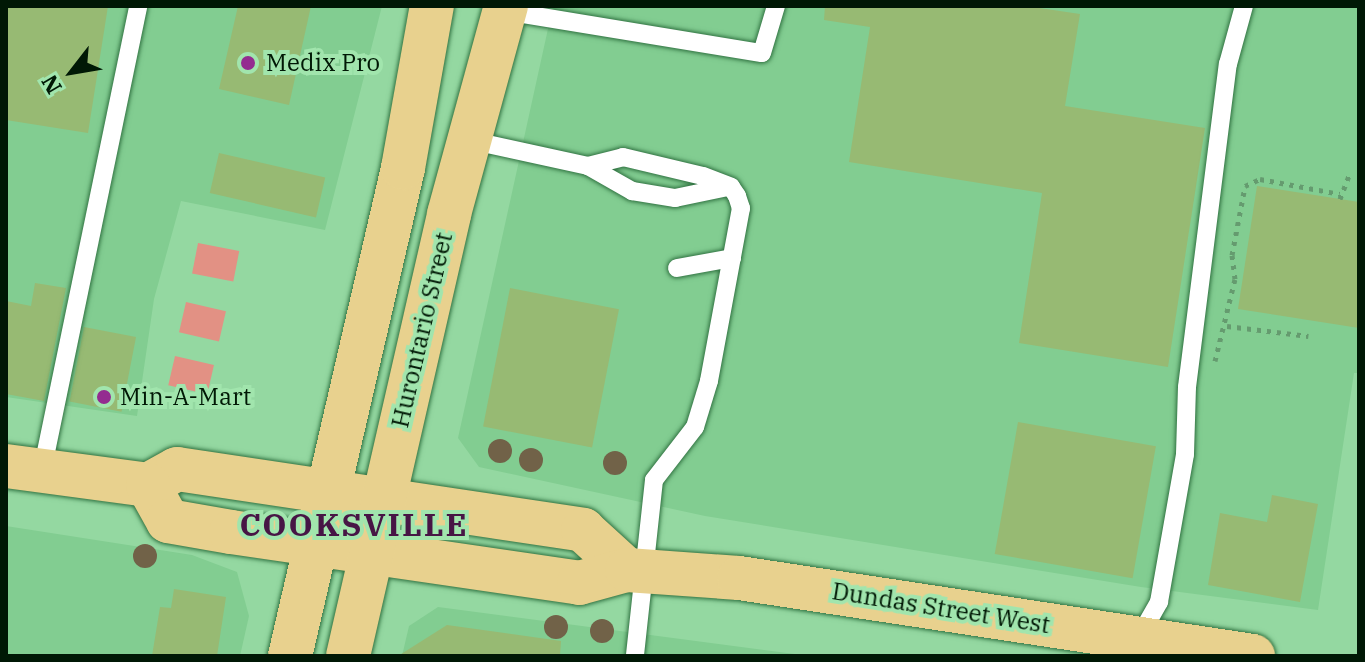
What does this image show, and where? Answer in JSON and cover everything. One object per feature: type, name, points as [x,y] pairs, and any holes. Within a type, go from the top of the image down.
[{"type":"main road","points":[[290,656],[403,168],[432,6]]},
{"type":"main road","name":"Hurontario Street","points":[[348,656],[469,140],[506,9]]},
{"type":"main road","points":[[24,468],[148,485],[177,469],[583,530],[636,572]]},
{"type":"main road","name":"Dundas Street West","points":[[148,485],[168,521],[316,544],[579,583],[636,572],[739,578],[1253,656]]},
{"type":"lane","points":[[24,468],[138,6]]},
{"type":"lane","points":[[506,9],[762,53],[776,6]]},
{"type":"lane","points":[[1138,639],[1159,602],[1185,454],[1193,357],[1228,64],[1244,6]]},
{"type":"lane","points":[[469,140],[588,166],[632,191],[675,198],[731,187]]},
{"type":"lane","points":[[588,166],[623,157],[731,187],[741,208],[709,381],[695,427],[654,480],[636,572],[635,656]]},
{"type":"lane","points":[[677,268],[732,258]]},
{"type":"path","points":[[1223,345],[1239,197],[1245,186],[1260,179],[1340,197],[1349,175]]},
{"type":"path","points":[[1227,326],[1308,336]]},
{"type":"shaded area","points":[[6,6],[382,6],[325,230],[181,201],[154,299],[137,416],[6,397]]},
{"type":"shaded area","points":[[553,6],[1359,6],[1359,373],[1354,373],[1318,610],[1141,587],[705,516],[479,467],[458,438]]},
{"type":"shaded area","points":[[198,243],[239,251],[233,281],[192,273]]},
{"type":"shaded area","points":[[186,302],[226,311],[219,341],[179,332]]},
{"type":"shaded area","points":[[175,356],[214,365],[207,394],[168,385]]},
{"type":"shaded area","points":[[6,526],[192,555],[237,572],[249,616],[240,656],[6,656]]},
{"type":"shaded area","points":[[438,607],[810,656],[402,656],[409,626]]},
{"type":"building","points":[[6,6],[108,6],[88,133],[6,120]]},
{"type":"building","points":[[238,6],[311,6],[289,105],[219,89]]},
{"type":"building","points":[[825,6],[1026,6],[1080,14],[1065,106],[1205,128],[1168,367],[1019,343],[1042,193],[849,162],[870,27],[824,20]]},
{"type":"building","points":[[219,153],[325,178],[316,217],[210,193]]},
{"type":"building","points":[[1257,186],[1359,202],[1359,328],[1238,309]]},
{"type":"building","points":[[35,283],[66,288],[44,401],[6,394],[6,301],[31,306]]},
{"type":"building","points":[[510,288],[619,309],[592,448],[483,426]]},
{"type":"building","points":[[84,327],[136,337],[122,412],[69,402]]},
{"type":"building","points":[[1018,422],[1156,446],[1133,578],[995,554]]},
{"type":"building","points":[[1272,495],[1318,504],[1300,602],[1208,585],[1220,513],[1267,522]]},
{"type":"building","points":[[174,589],[226,597],[217,656],[152,656],[160,607],[171,608]]},
{"type":"building","points":[[447,625],[561,641],[560,656],[398,656]]},
{"type":"place","name":"Medix Pro","points":[[248,63]]},
{"type":"place","name":"Min-A-Mart","points":[[104,397]]},
{"type":"district","name":"COOKSVILLE","points":[[354,524]]}]
